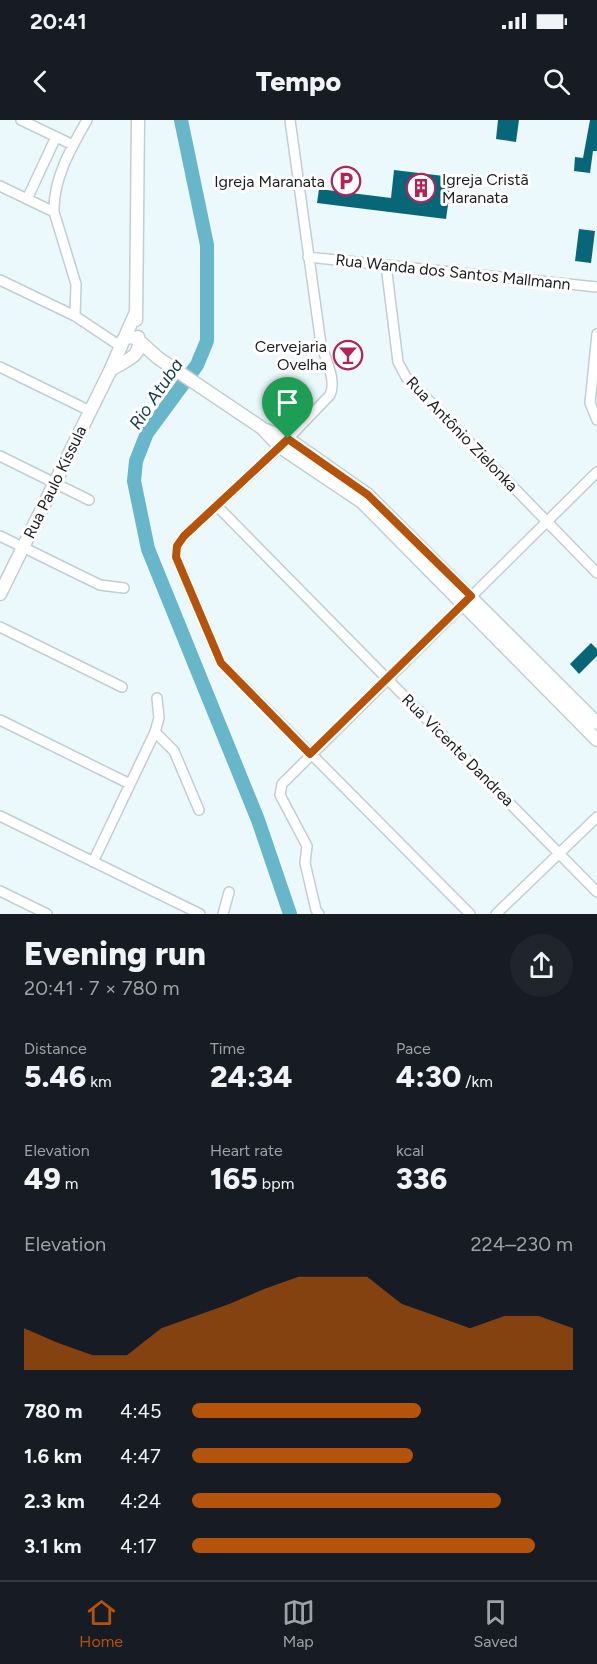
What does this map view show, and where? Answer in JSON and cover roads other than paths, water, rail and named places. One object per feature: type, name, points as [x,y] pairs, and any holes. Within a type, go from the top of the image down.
[{"type":"street","points":[[21,120],[73,145]]},
{"type":"street","points":[[75,316],[76,284],[54,212],[57,184],[73,145],[87,120]]},
{"type":"street","name":"Rua Paulo Kissula","points":[[138,120],[136,312],[140,344]]},
{"type":"street","points":[[290,120],[321,344],[333,390],[330,396],[284,443],[177,546],[176,557],[221,663],[470,914]]},
{"type":"street","points":[[27,199],[56,136]]},
{"type":"street","points":[[0,186],[54,212]]},
{"type":"street","name":"Rua Wanda dos Santos Mallmann","points":[[308,257],[597,287]]},
{"type":"street","name":"Rua Antônio Zielonka","points":[[386,265],[398,362],[406,377],[597,573]]},
{"type":"street","points":[[0,279],[75,316],[122,343],[124,354],[162,360]]},
{"type":"street","name":"Rua Paulo Kissula","points":[[0,594],[136,312]]},
{"type":"street","points":[[597,334],[590,403],[597,420]]},
{"type":"street","points":[[122,343],[133,337],[162,360],[284,443],[368,495],[597,740]]},
{"type":"street","points":[[110,370],[140,350],[140,344]]},
{"type":"street","points":[[0,367],[90,411]]},
{"type":"street","points":[[0,456],[89,500]]},
{"type":"street","points":[[319,914],[316,910],[305,863],[307,846],[280,795],[282,784],[597,472]]},
{"type":"street","name":"Rua Vicente Dandrea","points":[[217,506],[597,892]]},
{"type":"street","points":[[0,536],[100,585],[124,588]]},
{"type":"street","points":[[467,600],[597,723]]},
{"type":"street","points":[[0,627],[122,687]]},
{"type":"street","points":[[93,862],[155,732],[159,718],[157,698]]},
{"type":"street","points":[[0,720],[130,784]]},
{"type":"street","points":[[155,732],[174,751],[199,810]]},
{"type":"street","points":[[0,816],[200,914]]},
{"type":"street","points":[[495,914],[597,817]]},
{"type":"street","points":[[0,891],[46,914]]},
{"type":"street","points":[[223,914],[229,892]]},
{"type":"waterway","name":"Rio Atuba","points":[[181,120],[207,245],[207,341],[197,365],[147,433],[136,461],[134,481],[148,549],[258,820],[290,914]]},
{"type":"place","name":"Igreja Maranata","points":[[346,181]]},
{"type":"place","name":"Igreja Cristã Maranata","points":[[421,188]]},
{"type":"place","name":"Cervejaria Ovelha","points":[[348,355]]}]
